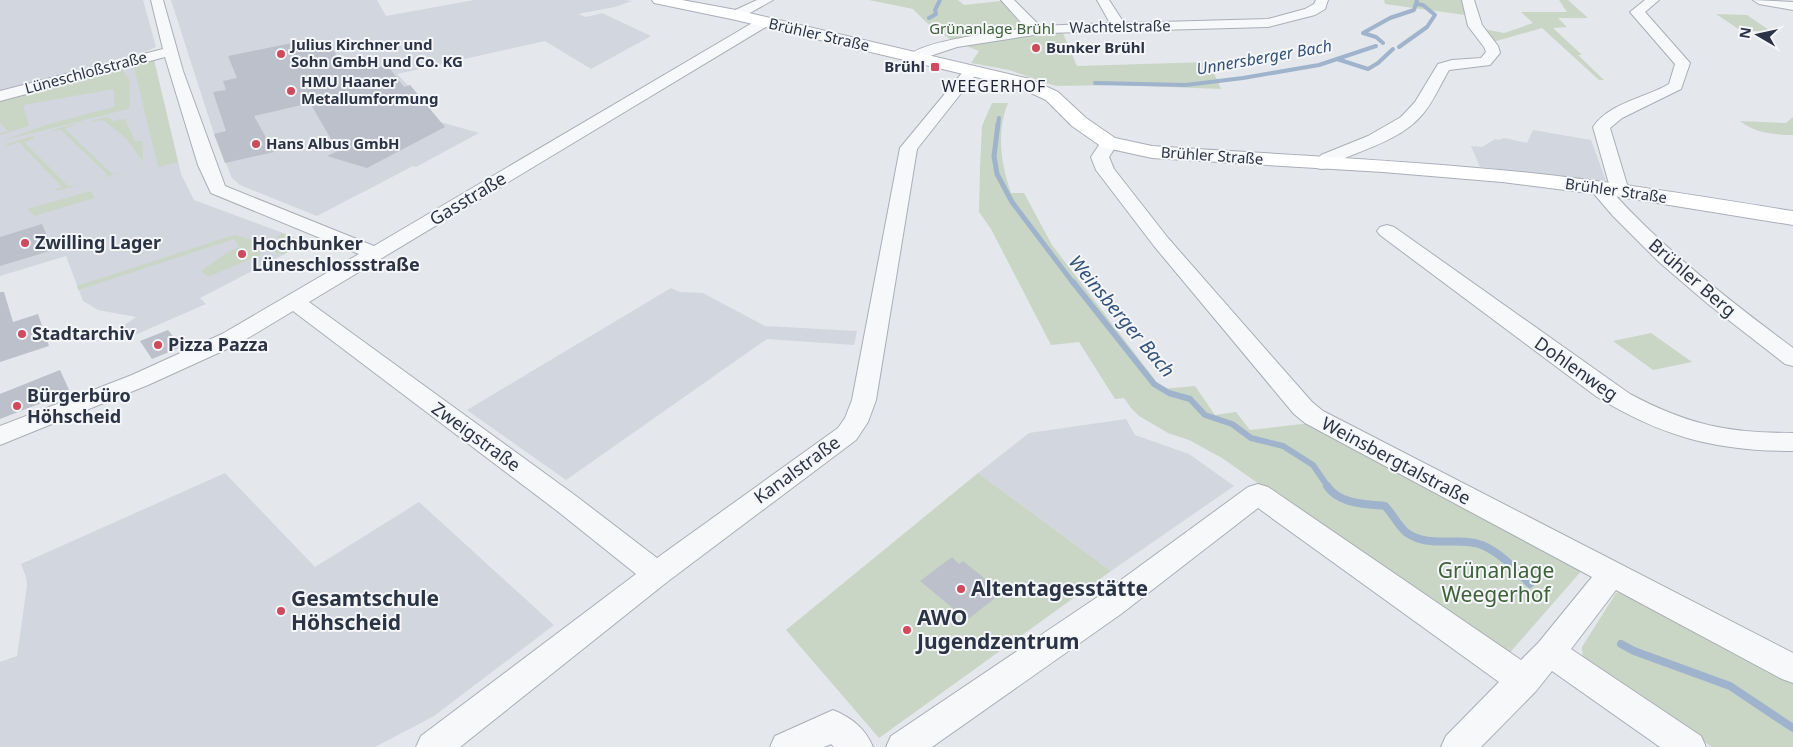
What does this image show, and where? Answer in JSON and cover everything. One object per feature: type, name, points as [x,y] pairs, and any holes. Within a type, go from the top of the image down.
[{"type":"main road","name":"Brühler Straße","points":[[659,0],[736,15],[972,70],[1036,87],[1052,96],[1079,122],[1109,143],[1152,152],[1433,170],[1522,178],[1793,218]]},
{"type":"street","name":"Lüneschloßstraße","points":[[157,0],[176,71],[207,165],[217,189],[376,254]]},
{"type":"street","points":[[736,15],[767,0]]},
{"type":"street","points":[[1007,0],[1036,30]]},
{"type":"street","points":[[1103,0],[1119,26]]},
{"type":"street","name":"Wachtelstraße","points":[[915,57],[930,50],[956,43],[1036,30],[1268,23],[1310,12],[1320,6],[1322,0]]},
{"type":"street","points":[[1323,164],[1327,159],[1393,129],[1408,120],[1416,112],[1443,66],[1485,62],[1493,53],[1491,46],[1475,26],[1468,0]]},
{"type":"street","points":[[1620,191],[1601,127],[1605,121],[1623,111],[1676,86],[1683,64],[1637,12],[1653,0]]},
{"type":"street","points":[[1759,0],[1793,6]]},
{"type":"street","name":"Gasstraße","points":[[0,436],[187,360],[230,339],[764,22]]},
{"type":"street","name":"Lüneschloßstraße","points":[[0,96],[172,51]]},
{"type":"street","name":"Kanalstraße","points":[[436,746],[601,620],[657,574],[847,434],[855,425],[860,417],[864,400],[909,148],[972,70]]},
{"type":"street","name":"Weinsbergtalstraße","points":[[1109,143],[1100,157],[1105,170],[1161,242],[1303,408],[1327,425],[1793,669]]},
{"type":"street","name":"Brühler Berg","points":[[1598,188],[1648,240],[1716,302],[1793,359]]},
{"type":"street","name":"Dohlenweg","points":[[1387,231],[1594,383],[1629,405],[1672,426],[1694,432],[1735,440],[1793,442]]},
{"type":"street","name":"Zweigstraße","points":[[294,301],[566,502],[657,574]]},
{"type":"street","points":[[903,747],[1110,605],[1258,494],[1524,680]]},
{"type":"street","points":[[1458,747],[1550,652],[1611,575]]},
{"type":"street","points":[[1550,652],[1689,747]]},
{"type":"street","points":[[787,747],[833,726],[845,734],[856,747]]},
{"type":"shaded area","points":[[0,0],[143,0],[156,47],[0,91]]},
{"type":"shaded area","points":[[171,0],[377,0],[386,16],[474,0],[624,0],[632,1],[615,7],[578,14],[586,17],[602,13],[651,36],[591,69],[545,41],[397,74],[427,105],[409,113],[479,133],[416,167],[413,166],[317,216],[240,185],[232,178],[214,134]]},
{"type":"shaded area","points":[[154,60],[181,174],[194,200],[283,233],[277,237],[283,241],[273,252],[283,255],[200,298],[206,304],[128,338],[119,329],[136,317],[98,310],[83,301],[66,256],[0,276],[0,100]]},
{"type":"shaded area","points":[[1533,130],[1591,140],[1606,181],[1480,167],[1471,146],[1482,147],[1495,139],[1504,138],[1527,143]]},
{"type":"shaded area","points":[[671,288],[680,292],[703,293],[765,326],[857,331],[854,345],[767,339],[566,480],[467,410]]},
{"type":"shaded area","points":[[1126,419],[1135,435],[1189,454],[1234,486],[1111,571],[978,473],[1029,433]]},
{"type":"shaded area","name":"Gesamtschule Höhscheid","points":[[225,473],[315,567],[419,502],[554,625],[434,716],[375,747],[0,747],[0,662],[17,656],[27,585],[21,564]]},
{"type":"green space","name":"Grünanlage Brühl","points":[[869,0],[958,0],[964,5],[1001,1],[1025,29],[1062,31],[1077,66],[1209,62],[1221,89],[1115,85],[1056,86],[1009,70],[971,63],[979,51],[953,41],[927,23],[913,9]]},
{"type":"green space","points":[[1384,0],[1463,0],[1465,15],[1385,4]]},
{"type":"green space","points":[[1559,0],[1568,0],[1588,18],[1558,18],[1567,27],[1553,28],[1582,55],[1578,55],[1604,80],[1599,80],[1542,28],[1493,42],[1483,29],[1504,33],[1533,23],[1521,12],[1567,12]]},
{"type":"green space","points":[[1716,14],[1747,15],[1772,32],[1740,30]]},
{"type":"green space","points":[[154,60],[178,162],[158,167],[133,63]]},
{"type":"green space","points":[[121,67],[129,80],[130,107],[128,109],[1,141],[49,124],[114,107],[114,89],[23,105],[29,126],[0,135],[0,133],[8,131],[0,123],[0,100]]},
{"type":"green space","name":"Grünanlage Weegerhof","points":[[992,103],[1008,103],[1002,126],[1001,148],[1002,160],[1011,193],[1024,193],[1052,245],[1162,389],[1195,386],[1215,415],[1236,412],[1250,430],[1311,423],[1584,568],[1506,657],[1222,458],[1189,440],[1168,433],[1139,416],[1124,398],[1115,399],[1079,342],[1051,345],[991,229],[979,212],[982,126]]},
{"type":"green space","points":[[108,117],[113,121],[125,119],[135,141],[142,141],[143,162],[126,138],[103,120],[90,121]]},
{"type":"green space","points":[[1793,117],[1793,135],[1765,132],[1752,128],[1740,121],[1786,123]]},
{"type":"green space","points":[[73,124],[65,129],[112,174],[122,172],[102,178],[108,175],[61,130],[50,131]]},
{"type":"green space","points":[[33,136],[35,138],[24,142],[68,186],[81,184],[57,191],[55,189],[62,187],[19,142],[8,146],[6,144]]},
{"type":"green space","points":[[91,191],[94,198],[34,216],[28,209]]},
{"type":"green space","points":[[283,233],[306,242],[283,255],[273,252],[282,241],[276,237]]},
{"type":"green space","points":[[234,235],[268,244],[260,255],[208,277],[201,271],[239,247],[234,239],[78,290],[77,286]]},
{"type":"green space","points":[[1651,333],[1692,362],[1653,370],[1613,341]]},
{"type":"green space","points":[[978,473],[1111,571],[879,738],[786,630]]},
{"type":"green space","name":"Grünanlage Weegerhof","points":[[1627,592],[1793,677],[1793,747],[1712,747],[1589,665],[1585,660],[1582,647],[1616,593]]},
{"type":"building","points":[[302,41],[305,46],[328,42],[339,59],[347,58],[378,65],[379,67],[387,65],[404,87],[410,85],[445,127],[367,168],[327,156],[338,151],[310,103],[254,116],[274,152],[225,163],[214,134],[226,131],[213,92],[226,90],[223,81],[237,78],[228,56]]},
{"type":"building","name":"Zwilling Lager","points":[[42,224],[53,250],[0,266],[0,237]]},
{"type":"building","name":"Stadtarchiv","points":[[0,292],[4,292],[13,322],[38,314],[49,346],[0,362]]},
{"type":"building","name":"Pizza Pazza","points":[[168,330],[181,347],[152,359],[140,341]]},
{"type":"building","name":"Bürgerbüro Höhscheid","points":[[60,370],[70,392],[0,419],[0,394]]},
{"type":"building","name":"Altentagesstätte","points":[[952,557],[959,564],[963,561],[994,586],[991,588],[999,595],[967,620],[920,581]]},
{"type":"waterway","name":"Weinsberger Bach","points":[[929,18],[936,14],[935,10],[940,0]]},
{"type":"waterway","name":"Unnersberger Bach","points":[[1383,43],[1376,37],[1363,33],[1390,18],[1414,10],[1417,0]]},
{"type":"waterway","points":[[1399,47],[1427,27],[1435,15],[1423,5],[1417,4]]},
{"type":"waterway","name":"Unnersberger Bach","points":[[1337,59],[1376,46]]},
{"type":"waterway","points":[[1337,59],[1368,69],[1378,63],[1393,49]]},
{"type":"waterway","name":"Unnersberger Bach","points":[[1095,83],[1186,85],[1243,78],[1319,65],[1337,59]]},
{"type":"waterway","name":"Weinsberger Bach","points":[[998,125],[999,118]]},
{"type":"waterway","name":"Weinsberger Bach","points":[[998,124],[994,156],[997,174],[1012,202],[1074,284]]},
{"type":"waterway","name":"Weinsberger Bach","points":[[1073,282],[1154,384],[1169,393],[1190,399],[1205,415],[1232,424],[1251,438],[1283,446],[1313,465],[1328,487]]},
{"type":"waterway","name":"Weinsberger Bach","points":[[1327,486],[1332,492],[1345,500],[1361,504],[1385,506],[1404,530],[1416,538],[1473,543],[1489,548],[1502,557],[1530,584]]},
{"type":"waterway","name":"Weinsberger Bach","points":[[1621,644],[1634,651],[1730,686],[1793,728]]},
{"type":"place","name":"Bunker Brühl","points":[[1036,48]]},
{"type":"place","name":"Julius Kirchner und Sohn GmbH und Co. KG","points":[[281,54]]},
{"type":"place","name":"Brühl","points":[[935,67]]},
{"type":"place","name":"HMU Haaner Metallumformung","points":[[291,91]]},
{"type":"place","name":"Hans Albus GmbH","points":[[256,144]]},
{"type":"place","name":"Zwilling Lager","points":[[25,243]]},
{"type":"place","name":"Hochbunker Lüneschlossstraße","points":[[242,254]]},
{"type":"place","name":"Stadtarchiv","points":[[22,334]]},
{"type":"place","name":"Pizza Pazza","points":[[158,345]]},
{"type":"place","name":"Bürgerbüro Höhscheid","points":[[17,406]]},
{"type":"place","name":"Altentagesstätte","points":[[961,589]]},
{"type":"place","name":"Gesamtschule Höhscheid","points":[[281,611]]},
{"type":"place","name":"AWO Jugendzentrum","points":[[907,630]]},
{"type":"district","name":"WEEGERHOF","points":[[994,86]]}]
